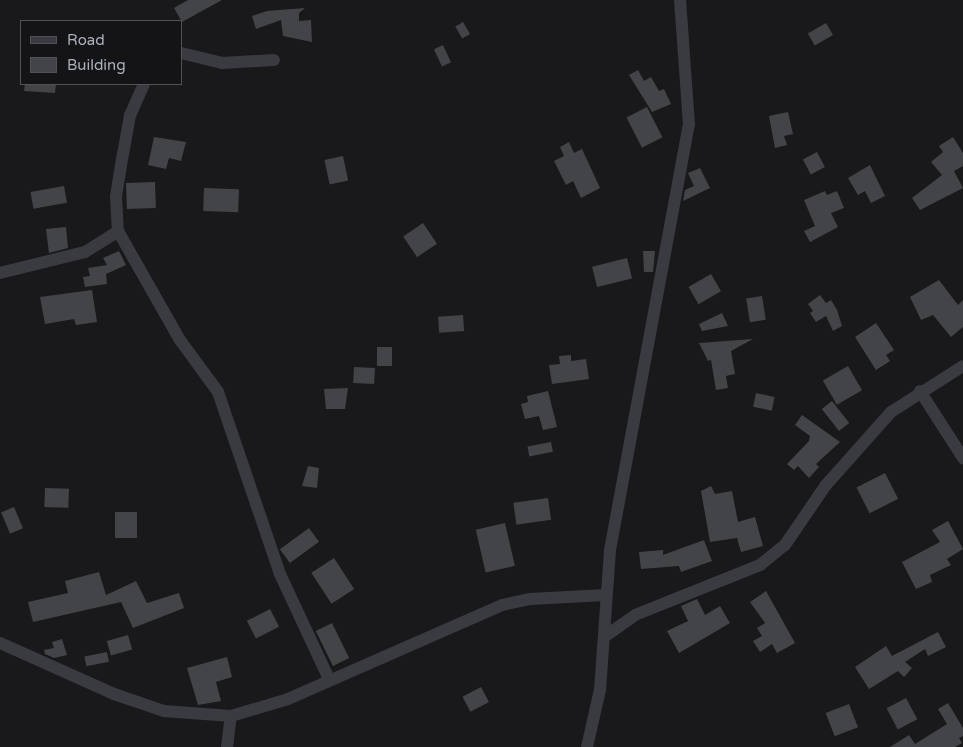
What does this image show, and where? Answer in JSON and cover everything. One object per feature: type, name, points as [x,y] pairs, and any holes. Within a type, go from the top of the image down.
[{"type":"street","points":[[588,747],[600,690],[605,596],[644,362],[689,125],[680,0]]},
{"type":"street","points":[[182,53],[222,63],[274,60]]},
{"type":"street","points":[[144,85],[130,115],[123,153],[116,196],[118,231],[180,340],[218,392],[280,574],[329,679]]},
{"type":"street","points":[[0,273],[85,252],[118,231]]},
{"type":"street","points":[[604,637],[635,615],[760,565],[785,545],[852,454],[891,412],[920,391],[963,366]]},
{"type":"street","points":[[920,391],[963,458]]},
{"type":"street","points":[[0,643],[114,694],[164,711],[230,716],[288,699],[329,679],[417,645],[502,605],[530,599],[605,596]]},
{"type":"street","points":[[228,747],[230,716]]},
{"type":"building","points":[[188,0],[222,0],[182,22],[174,8]]},
{"type":"building","points":[[305,8],[299,13],[299,21],[311,20],[312,42],[283,36],[281,20],[256,29],[252,16],[267,11]]},
{"type":"building","points":[[463,22],[470,34],[462,39],[455,26]]},
{"type":"building","points":[[826,23],[833,35],[815,46],[808,34]]},
{"type":"building","points":[[443,45],[451,62],[442,66],[434,49]]},
{"type":"building","points":[[638,70],[644,81],[651,77],[659,91],[664,89],[671,104],[652,112],[629,75]]},
{"type":"building","points":[[25,85],[56,85],[55,93],[24,91]]},
{"type":"building","points":[[647,107],[662,137],[642,148],[627,117]]},
{"type":"building","points":[[788,112],[793,134],[784,136],[787,145],[775,148],[769,116]]},
{"type":"building","points":[[154,137],[186,142],[181,161],[169,158],[166,169],[148,165]]},
{"type":"building","points":[[953,137],[963,153],[963,166],[954,171],[963,188],[920,210],[912,198],[942,175],[931,162],[943,152],[939,146]]},
{"type":"building","points":[[569,142],[574,153],[582,149],[600,188],[581,198],[573,181],[566,185],[554,161],[564,156],[560,147]]},
{"type":"building","points":[[817,152],[825,167],[811,175],[803,160]]},
{"type":"building","points":[[343,156],[348,180],[330,184],[324,160]]},
{"type":"building","points":[[870,165],[885,196],[871,203],[865,191],[858,195],[848,178]]},
{"type":"building","points":[[700,168],[710,188],[683,201],[685,190],[694,186],[688,173]]},
{"type":"building","points":[[155,182],[156,208],[127,209],[126,183]]},
{"type":"building","points":[[64,186],[67,203],[33,209],[31,192]]},
{"type":"building","points":[[204,188],[239,189],[238,212],[203,211]]},
{"type":"building","points":[[825,191],[827,195],[837,191],[844,208],[831,213],[838,227],[810,242],[804,231],[815,226],[804,200]]},
{"type":"building","points":[[423,223],[437,244],[417,257],[403,236]]},
{"type":"building","points":[[66,227],[68,248],[49,253],[46,229]]},
{"type":"building","points":[[119,251],[126,265],[106,274],[107,284],[85,287],[83,277],[90,276],[88,268],[107,265],[103,258]]},
{"type":"building","points":[[643,251],[655,251],[653,272],[644,272]]},
{"type":"building","points":[[627,258],[632,278],[597,287],[592,267]]},
{"type":"building","points":[[711,274],[721,291],[698,304],[688,287]]},
{"type":"building","points":[[939,280],[958,305],[963,300],[963,327],[951,337],[933,315],[921,320],[910,297]]},
{"type":"building","points":[[92,290],[97,322],[76,325],[74,319],[45,324],[40,297]]},
{"type":"building","points":[[820,295],[826,303],[831,300],[837,310],[842,326],[833,331],[826,316],[816,322],[810,313],[813,311],[808,304]]},
{"type":"building","points":[[762,296],[766,320],[750,322],[746,299]]},
{"type":"building","points":[[722,313],[728,326],[702,331],[699,324]]},
{"type":"building","points":[[463,315],[464,331],[439,333],[438,317]]},
{"type":"building","points":[[876,323],[894,350],[886,355],[890,361],[876,370],[855,337]]},
{"type":"building","points":[[753,339],[731,351],[735,374],[726,376],[728,388],[716,390],[711,360],[708,361],[699,343]]},
{"type":"building","points":[[377,347],[392,347],[392,366],[377,366]]},
{"type":"building","points":[[571,355],[571,361],[586,359],[589,379],[552,384],[549,365],[560,364],[559,356]]},
{"type":"building","points":[[848,366],[862,390],[837,405],[823,381]]},
{"type":"building","points":[[354,367],[375,368],[374,384],[353,383]]},
{"type":"building","points":[[348,388],[345,409],[326,409],[324,389]]},
{"type":"building","points":[[548,391],[557,427],[543,430],[539,416],[525,419],[521,404],[528,402],[527,396]]},
{"type":"building","points":[[756,393],[775,397],[772,411],[753,407]]},
{"type":"building","points":[[832,401],[849,423],[839,431],[822,409]]},
{"type":"building","points":[[802,415],[840,442],[816,464],[819,467],[809,478],[798,466],[794,470],[787,464],[809,441],[810,436],[795,425]]},
{"type":"building","points":[[551,442],[553,452],[529,456],[527,447]]},
{"type":"building","points":[[308,466],[319,468],[317,488],[302,486]]},
{"type":"building","points":[[885,473],[898,499],[870,513],[856,488]]},
{"type":"building","points":[[711,486],[715,494],[732,491],[738,522],[755,517],[763,546],[741,552],[737,538],[710,542],[701,491]]},
{"type":"building","points":[[45,488],[69,489],[68,508],[44,507]]},
{"type":"building","points":[[548,498],[551,520],[516,525],[513,503]]},
{"type":"building","points":[[14,507],[23,528],[10,534],[1,512]]},
{"type":"building","points":[[115,512],[137,512],[137,538],[115,538]]},
{"type":"building","points":[[948,521],[963,549],[947,559],[951,565],[930,575],[932,582],[916,589],[902,562],[940,542],[932,530]]},
{"type":"building","points":[[505,523],[515,566],[486,573],[476,530]]},
{"type":"building","points":[[309,528],[319,542],[290,563],[280,549]]},
{"type":"building","points":[[704,540],[712,561],[681,572],[679,566],[641,569],[639,552],[663,550],[663,555]]},
{"type":"building","points":[[334,558],[354,589],[332,604],[311,573]]},
{"type":"building","points":[[99,572],[106,595],[136,581],[147,603],[179,593],[184,608],[133,628],[121,602],[33,622],[28,602],[68,593],[65,581]]},
{"type":"building","points":[[766,591],[795,643],[777,653],[772,644],[760,652],[753,641],[762,636],[757,628],[765,623],[750,602]]},
{"type":"building","points":[[697,599],[705,615],[720,606],[730,623],[679,653],[667,631],[688,621],[681,606]]},
{"type":"building","points":[[270,609],[279,627],[256,639],[247,621]]},
{"type":"building","points":[[332,623],[349,658],[333,666],[316,631]]},
{"type":"building","points":[[938,632],[946,647],[928,656],[925,649],[905,662],[912,668],[904,677],[898,671],[869,689],[855,667],[886,646],[892,656]]},
{"type":"building","points":[[128,635],[132,649],[111,655],[107,641]]},
{"type":"building","points":[[62,639],[67,655],[54,658],[45,654],[44,650],[54,648],[52,642]]},
{"type":"building","points":[[107,652],[109,662],[86,666],[84,656]]},
{"type":"building","points":[[227,657],[232,677],[216,682],[221,701],[198,705],[187,668]]},
{"type":"building","points":[[481,687],[489,702],[470,712],[462,697]]},
{"type":"building","points":[[906,698],[917,719],[898,730],[887,708]]},
{"type":"building","points":[[948,703],[963,728],[963,736],[959,738],[962,743],[955,747],[890,747],[909,735],[915,744],[947,724],[938,709]]},
{"type":"building","points":[[849,704],[858,727],[835,736],[826,713]]}]
